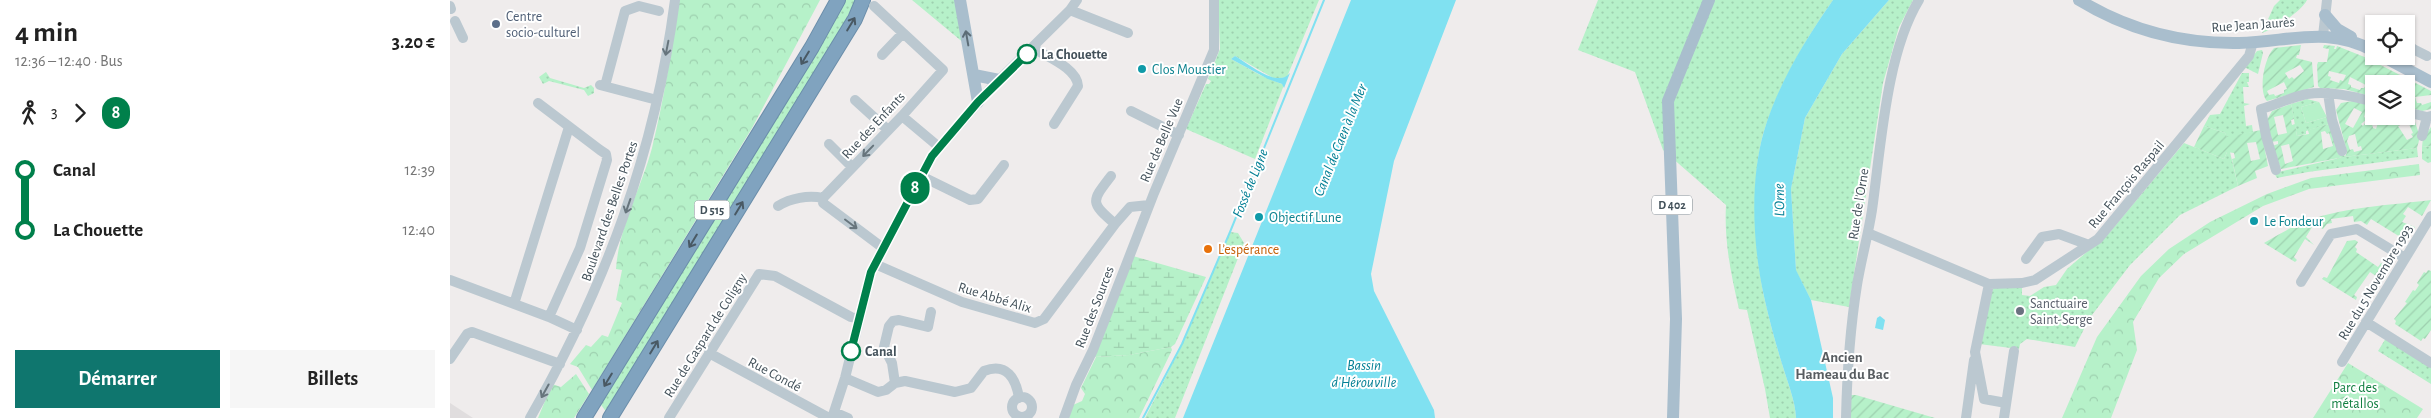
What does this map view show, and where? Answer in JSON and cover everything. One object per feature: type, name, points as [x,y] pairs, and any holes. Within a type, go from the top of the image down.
[{"type":"highway","points":[[823,26],[824,13],[830,0]]},
{"type":"highway","name":"D 515","points":[[584,418],[838,0]]},
{"type":"highway","name":"D 515","points":[[610,418],[849,27],[869,3]]},
{"type":"main road","points":[[960,0],[978,102]]},
{"type":"main road","name":"D 402","points":[[1673,418],[1676,319],[1668,101],[1709,0]]},
{"type":"main road","name":"Rue Jean Jaurès","points":[[2079,0],[2120,22],[2166,36],[2204,42],[2253,42],[2300,36],[2323,36],[2339,37],[2365,47]]},
{"type":"main road","points":[[2325,15],[2337,29],[2365,46]]},
{"type":"main road","points":[[2399,65],[2431,82]]},
{"type":"main road","points":[[974,75],[1000,80]]},
{"type":"street","name":"Boulevard des Belles Portes","points":[[530,418],[577,330],[606,268],[620,229],[647,146],[675,0]]},
{"type":"street","points":[[832,416],[845,378],[874,266],[938,146],[978,102],[1070,10],[1077,0]]},
{"type":"street","name":"Rue de Belle Vue","points":[[1149,204],[1214,50],[1214,0]]},
{"type":"street","name":"Rue de l'Orne","points":[[1846,418],[1857,284],[1868,233],[1896,62],[1904,30],[1919,0]]},
{"type":"street","points":[[2323,36],[2327,0]]},
{"type":"street","points":[[869,3],[903,33],[882,55]]},
{"type":"street","points":[[657,100],[602,85],[625,11],[639,6],[659,11]]},
{"type":"street","points":[[1070,10],[1128,33]]},
{"type":"street","points":[[455,21],[463,38]]},
{"type":"street","name":"Rue des Enfants","points":[[822,198],[902,116],[942,70],[903,33]]},
{"type":"street","name":"Rue François Raspail","points":[[1868,233],[1989,284],[2022,283],[2035,280],[2098,239],[2249,56],[2253,42]]},
{"type":"street","points":[[1033,48],[1073,73],[1077,79],[1078,86],[1054,124]]},
{"type":"street","points":[[2415,50],[2430,54]]},
{"type":"street","points":[[2328,93],[2332,120],[2342,151]]},
{"type":"street","points":[[2276,170],[2266,136],[2261,109],[2300,96],[2328,93],[2365,100]]},
{"type":"street","points":[[855,100],[888,130]]},
{"type":"street","points":[[538,103],[606,154],[607,160],[580,248],[550,317]]},
{"type":"street","points":[[1131,111],[1179,135]]},
{"type":"street","points":[[2415,114],[2429,116],[2422,136]]},
{"type":"street","points":[[902,116],[938,146]]},
{"type":"street","points":[[514,304],[569,126]]},
{"type":"street","points":[[829,144],[852,167]]},
{"type":"street","points":[[921,176],[970,200],[978,199],[1004,165]]},
{"type":"street","points":[[1111,176],[1096,196],[1096,205],[1097,209],[1115,224]]},
{"type":"street","points":[[778,206],[784,202],[812,196],[822,198],[823,203],[883,248]]},
{"type":"street","name":"Rue Abbé Alix","points":[[874,266],[955,300],[1035,323],[1044,319],[1115,224],[1130,207],[1149,204]]},
{"type":"street","name":"Rue des Sources","points":[[1064,418],[1076,385],[1093,350],[1149,204]]},
{"type":"street","name":"Rue du 5 Novembre 1993","points":[[2342,362],[2431,216]]},
{"type":"street","points":[[2301,282],[2331,234],[2357,229],[2405,258]]},
{"type":"street","points":[[2026,259],[2042,238],[2059,234],[2089,245]]},
{"type":"street","name":"Rue de Gaspard de Coligny","points":[[669,418],[759,274],[768,274],[859,319]]},
{"type":"street","points":[[450,280],[550,317],[577,330]]},
{"type":"street","points":[[1966,418],[1975,352],[1989,284]]},
{"type":"street","points":[[895,383],[892,363],[884,347],[889,326],[893,321],[899,320],[928,327],[931,312]]},
{"type":"street","points":[[2366,322],[2431,363]]},
{"type":"street","points":[[450,359],[467,334],[472,332],[560,364]]},
{"type":"street","points":[[2004,418],[2014,351]]},
{"type":"street","points":[[1975,352],[1984,399],[2006,403]]},
{"type":"street","name":"Rue Condé","points":[[709,354],[832,416],[848,418]]},
{"type":"street","points":[[845,378],[878,392],[886,390],[895,383],[904,382],[955,392],[971,388],[984,371],[999,368],[1012,375],[1017,384],[1019,398],[1025,398],[1031,405],[1031,411],[1027,417]]},
{"type":"shaded area","points":[[450,403],[473,418],[450,418]]},
{"type":"green space","points":[[678,0],[820,0],[752,128],[592,390],[578,367],[570,364],[586,345],[591,347],[602,335],[608,337],[622,303],[616,300],[622,270],[616,269],[618,253],[621,238],[652,148],[667,74]]},
{"type":"green space","points":[[842,0],[856,0],[838,34],[607,413],[599,402]]},
{"type":"green space","points":[[912,0],[956,0],[965,44]]},
{"type":"green space","points":[[1218,0],[1319,0],[1287,77],[1275,79],[1235,56],[1231,59],[1260,75],[1284,85],[1255,159],[1186,129],[1206,84],[1209,84],[1211,81],[1208,79],[1220,49]]},
{"type":"green space","points":[[1598,0],[1833,0],[1803,47],[1777,96],[1764,131],[1757,170],[1755,216],[1761,282],[1773,334],[1793,398],[1796,418],[1770,418],[1747,310],[1739,309],[1733,283],[1727,245],[1726,205],[1663,150],[1635,72],[1578,50]]},
{"type":"green space","points":[[1889,0],[1913,0],[1899,27],[1883,83],[1849,307],[1811,300],[1796,271],[1791,189],[1805,118],[1842,54]]},
{"type":"green space","points":[[2280,0],[2307,0],[2300,9],[2287,19],[2262,33],[2274,6]]},
{"type":"green space","points":[[2301,45],[2299,55],[2296,58],[2312,62],[2314,87],[2267,101],[2263,90],[2263,74],[2267,59],[2274,48]],"holes":[[[2300,65],[2304,71],[2294,79],[2292,77],[2289,79],[2285,73]],[[2284,82],[2287,89],[2284,90],[2284,93],[2275,96],[2274,94],[2269,95],[2267,91]]]},
{"type":"green space","points":[[2324,45],[2335,46],[2334,49],[2337,46],[2365,57],[2365,65],[2381,65],[2400,75],[2365,75],[2365,84],[2350,77],[2348,84],[2360,90],[2365,86],[2365,95],[2344,89],[2320,88],[2318,86],[2317,65],[2318,62],[2327,62],[2329,49],[2323,48]],"holes":[[[2329,71],[2346,75],[2343,81],[2340,80],[2339,83],[2330,80],[2331,77],[2328,76]]]},
{"type":"green space","points":[[2262,50],[2258,74],[2244,67],[2257,51]]},
{"type":"green space","points":[[546,72],[550,78],[584,88],[591,85],[594,88],[594,93],[588,96],[584,90],[549,81],[543,84],[539,77]]},
{"type":"green space","points":[[2242,73],[2249,73],[2249,82],[2247,82],[2249,87],[2243,87],[2244,103],[2250,104],[2244,106],[2246,126],[2252,125],[2253,132],[2227,138],[2225,133],[2204,126],[2210,115],[2220,114]]},
{"type":"green space","points":[[2415,83],[2431,91],[2431,95],[2415,97]]},
{"type":"green space","points":[[2415,97],[2417,103],[2422,105],[2431,102],[2431,109],[2422,111],[2415,109]]},
{"type":"green space","points":[[2307,99],[2319,102],[2301,107],[2306,123],[2327,117],[2329,124],[2306,131],[2306,134],[2297,136],[2291,104]]},
{"type":"green space","points":[[2353,101],[2365,104],[2365,121],[2361,124],[2363,126],[2365,123],[2365,125],[2372,125],[2373,128],[2376,129],[2377,125],[2400,125],[2398,126],[2407,140],[2413,137],[2409,125],[2415,125],[2415,122],[2420,137],[2417,148],[2345,157],[2347,152],[2336,110],[2341,103]],"holes":[[[2354,108],[2362,112],[2353,128],[2345,124]],[[2355,134],[2358,147],[2361,146],[2362,150],[2354,152],[2353,149],[2350,150],[2347,141],[2349,136]]]},
{"type":"green space","points":[[2319,102],[2327,117],[2306,123],[2301,107]]},
{"type":"green space","points":[[2291,104],[2294,119],[2291,120],[2292,125],[2295,124],[2297,136],[2309,134],[2308,130],[2329,124],[2345,157],[2281,169],[2272,146],[2278,144],[2278,141],[2271,142],[2267,120],[2272,111]],"holes":[[[2283,115],[2287,133],[2278,135],[2274,117]],[[2321,132],[2329,133],[2333,146],[2323,149]],[[2289,144],[2293,161],[2285,164],[2281,146]]]},
{"type":"green space","points":[[2204,126],[2225,133],[2227,137],[2261,130],[2268,166],[2255,171],[2257,178],[2238,186],[2232,159],[2235,158],[2234,153],[2227,152],[2224,159],[2194,147]],"holes":[[[2256,142],[2260,159],[2251,161],[2247,143]]]},
{"type":"green space","points":[[2431,127],[2431,146],[2422,147],[2423,138]]},
{"type":"green space","points":[[2184,143],[2224,159],[2227,152],[2230,152],[2238,186],[2180,215],[2130,265],[2089,319],[2075,347],[2027,339],[2020,344],[2019,349],[1979,344],[1993,288],[2022,287],[2022,295],[2030,296],[2044,287],[2056,285],[2067,269],[2110,232]]},
{"type":"green space","points":[[2431,146],[2431,162],[2428,163],[2422,159],[2422,147]]},
{"type":"green space","points":[[2417,148],[2418,157],[2277,178],[2274,173],[2344,157]]},
{"type":"green space","points":[[2419,164],[2420,175],[2309,189],[2263,206],[2184,254],[2159,278],[2133,322],[2137,350],[2111,418],[2062,418],[2097,337],[2141,276],[2169,249],[2210,222],[2267,194],[2311,178]]},
{"type":"green space","points":[[2431,200],[2422,216],[2408,207],[2403,214],[2406,216],[2402,222],[2415,227],[2403,246],[2399,244],[2402,238],[2371,219],[2367,225],[2361,221],[2354,222],[2353,216],[2331,219],[2332,223],[2327,224],[2323,229],[2314,224],[2306,237],[2314,245],[2305,239],[2294,257],[2297,260],[2295,262],[2264,243],[2297,225],[2338,212]]},
{"type":"green space","points":[[1230,232],[1238,233],[1244,243],[1175,418],[1145,418],[1182,345]]},
{"type":"green space","points":[[2355,240],[2358,242],[2355,247],[2357,249],[2356,252],[2378,267],[2381,263],[2384,265],[2390,255],[2396,258],[2381,282],[2375,279],[2376,276],[2370,272],[2354,295],[2357,297],[2356,300],[2322,279],[2324,277],[2327,278],[2347,241]]},
{"type":"green space","points":[[1133,256],[1206,277],[1175,344],[1171,347],[1129,355],[1094,357]]},
{"type":"green space","points":[[2428,270],[2431,271],[2431,330],[2425,339],[2423,338],[2421,341],[2395,324],[2396,321],[2394,319],[2407,303],[2405,302],[2413,290],[2415,291],[2419,285],[2417,283],[2424,272],[2426,273]]},
{"type":"green space","points":[[2386,338],[2431,367],[2431,384],[2378,351]]},
{"type":"green space","points":[[1171,347],[1172,350],[1139,418],[1069,418],[1073,405],[1082,401],[1085,394],[1081,388],[1096,357],[1129,355]]},
{"type":"green space","name":"Parc des métallos","points":[[2348,363],[2423,409],[2417,418],[2313,418]]},
{"type":"green space","points":[[576,374],[589,394],[574,418],[538,418],[552,384],[561,387]]},
{"type":"green space","points":[[1851,395],[1856,395],[1935,418],[1850,418]]},
{"type":"water","points":[[1351,0],[1456,0],[1394,161],[1371,274],[1374,291],[1434,410],[1435,418],[1183,418]]},
{"type":"water","name":"L'Orne","points":[[1833,0],[1889,0],[1842,54],[1805,118],[1791,189],[1796,270],[1811,300],[1833,398],[1833,418],[1796,418],[1793,398],[1773,334],[1761,281],[1755,238],[1756,172],[1764,131],[1777,96],[1812,31]]},
{"type":"water","points":[[1235,56],[1270,76],[1278,78],[1290,73],[1284,88],[1282,84],[1268,79],[1231,59]]},
{"type":"water","points":[[1880,316],[1885,320],[1883,330],[1875,328],[1877,318]]},
{"type":"waterway","name":"Fossé de Ligne","points":[[1143,418],[1182,344],[1230,232],[1324,0]]},
{"type":"bus line","name":"8","points":[[851,351],[871,272],[932,156],[938,146],[978,102],[1027,54]]},
{"type":"place","name":"Centre socio-culturel","points":[[496,24]]},
{"type":"place","name":"La Chouette","points":[[1027,54]]},
{"type":"place","name":"Clos Moustier","points":[[1142,69]]},
{"type":"place","name":"Objectif Lune","points":[[1259,217]]},
{"type":"place","name":"Le Fondeur","points":[[2254,221]]},
{"type":"place","name":"L’espérance","points":[[1208,249]]},
{"type":"place","name":"Sanctuaire Saint-Serge","points":[[2020,311]]},
{"type":"place","name":"Canal","points":[[851,351]]},
{"type":"district","name":"Ancien Hameau du Bac","points":[[1842,366]]},
{"type":"water label","name":"Canal de Caen à la Mer","points":[[1340,140]]},
{"type":"water label","name":"Bassin d'Hérouville","points":[[1364,374]]}]
